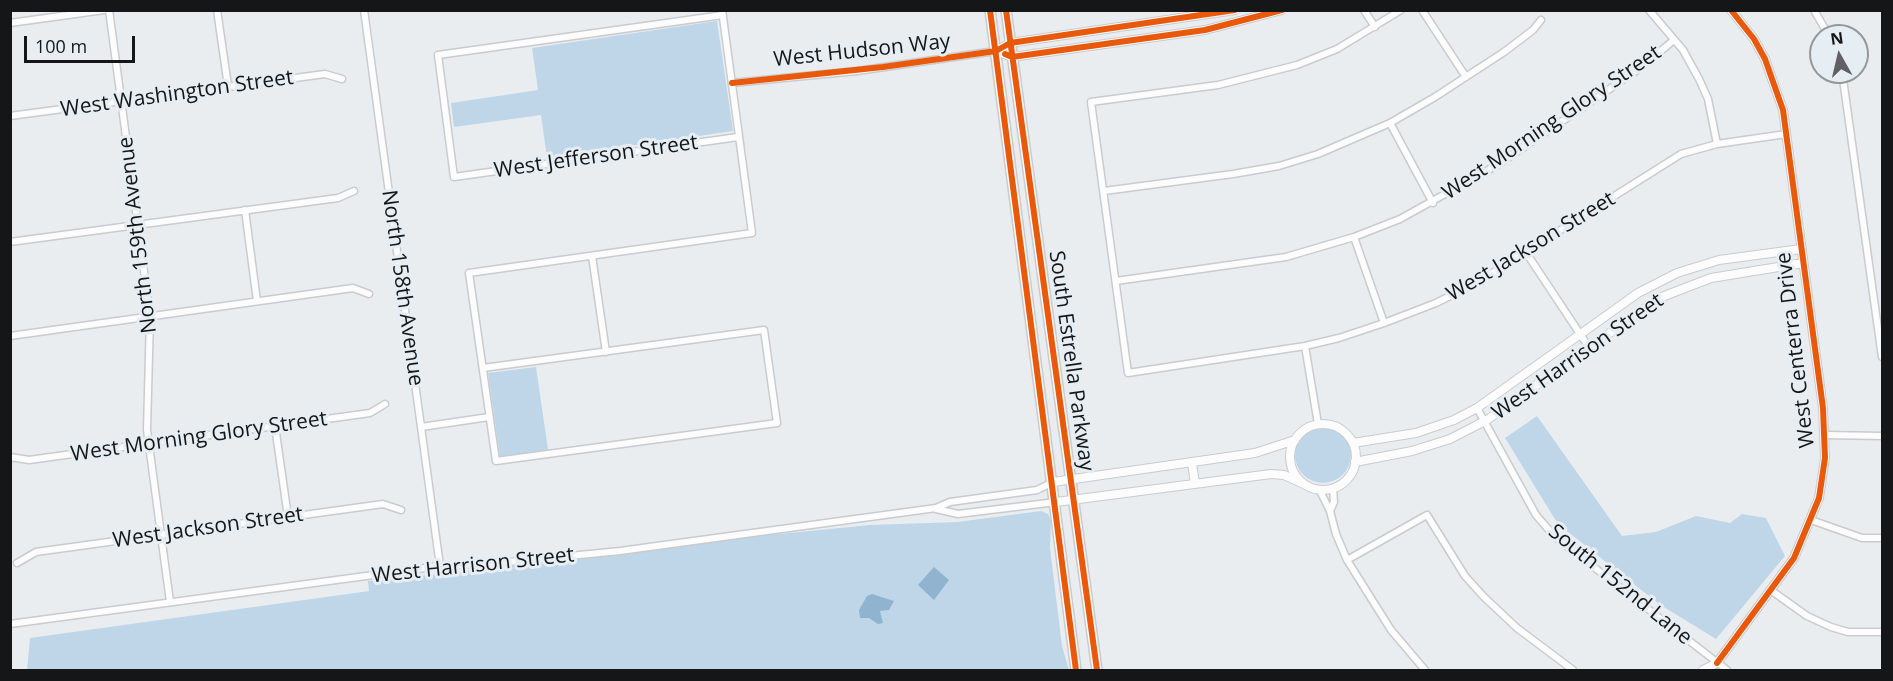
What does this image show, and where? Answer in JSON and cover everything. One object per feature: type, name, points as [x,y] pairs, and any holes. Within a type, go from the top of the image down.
[{"type":"main road","name":"South Estrella Parkway","points":[[990,10],[1077,669]]},
{"type":"main road","name":"South Estrella Parkway","points":[[1006,10],[1097,670]]},
{"type":"street","points":[[10,23],[107,10]]},
{"type":"street","name":"North 159th Avenue","points":[[107,10],[122,101],[150,316],[147,416],[170,602]]},
{"type":"street","points":[[217,10],[228,86]]},
{"type":"street","name":"North 158th Avenue","points":[[364,10],[440,566]]},
{"type":"street","points":[[996,51],[1010,43],[1235,10]]},
{"type":"street","points":[[1253,10],[1255,19]]},
{"type":"street","points":[[996,51],[1012,57],[1205,30],[1255,19],[1282,10]]},
{"type":"street","points":[[1364,10],[1375,27]]},
{"type":"street","points":[[1116,281],[1091,102],[1218,85],[1263,75],[1337,49],[1401,10]]},
{"type":"street","points":[[1422,10],[1466,77]]},
{"type":"street","points":[[1649,10],[1683,50],[1704,89],[1717,144]]},
{"type":"street","name":"West Centerra Drive","points":[[1703,670],[1717,667],[1794,558],[1811,520],[1823,480],[1824,435],[1783,110],[1765,59],[1754,39],[1731,10]]},
{"type":"street","points":[[1814,10],[1822,24]]},
{"type":"street","points":[[483,368],[764,330],[777,423],[496,461],[469,273],[752,234],[722,13]]},
{"type":"street","name":"West Jefferson Street","points":[[722,13],[438,55],[454,177],[738,137]]},
{"type":"street","points":[[1104,191],[1279,166],[1318,154],[1390,123],[1466,77],[1526,36],[1541,20]]},
{"type":"street","name":"West Morning Glory Street","points":[[1116,281],[1286,257],[1354,237],[1433,203],[1527,145],[1639,69],[1674,40]]},
{"type":"street","name":"West Hudson Way","points":[[732,82],[857,71],[996,51]]},
{"type":"street","name":"West Washington Street","points":[[10,116],[325,74],[342,79]]},
{"type":"street","points":[[1844,84],[1882,357]]},
{"type":"street","points":[[1390,123],[1433,203]]},
{"type":"street","name":"West Jackson Street","points":[[1116,281],[1128,373],[1305,346],[1339,338],[1436,303],[1527,254],[1681,154],[1717,144],[1786,134]]},
{"type":"street","points":[[10,242],[338,198],[354,191]]},
{"type":"street","points":[[245,210],[257,301]]},
{"type":"street","points":[[1354,237],[1384,323]]},
{"type":"street","name":"West Harrison Street","points":[[1353,443],[1416,433],[1454,420],[1477,408],[1638,293],[1677,273],[1719,260],[1801,249]]},
{"type":"street","points":[[1527,254],[1588,346]]},
{"type":"street","points":[[592,256],[606,352]]},
{"type":"street","name":"West Harrison Street","points":[[1355,462],[1412,451],[1450,439],[1484,422],[1588,346],[1659,298],[1700,281],[1803,263]]},
{"type":"street","points":[[10,336],[353,288],[369,294]]},
{"type":"street","points":[[1305,346],[1318,424]]},
{"type":"street","name":"West Morning Glory Street","points":[[10,457],[29,460],[370,413],[384,404]]},
{"type":"street","name":"South 152nd Lane","points":[[1477,408],[1536,515],[1555,537],[1717,667],[1727,670]]},
{"type":"street","points":[[421,427],[489,417]]},
{"type":"street","points":[[1318,424],[1338,428],[1353,443],[1355,462],[1346,480],[1333,488],[1319,489],[1304,483],[1292,468],[1290,459],[1295,440],[1301,432],[1318,424]]},
{"type":"street","points":[[275,426],[288,517]]},
{"type":"street","points":[[1824,435],[1882,436]]},
{"type":"street","name":"West Harrison Street","points":[[10,624],[440,566],[498,563],[620,551],[936,508],[950,502],[1037,490],[1053,482],[1270,450],[1295,440]]},
{"type":"street","points":[[1192,463],[1195,484]]},
{"type":"street","name":"West Harrison Street","points":[[936,508],[958,514],[1271,474],[1284,475],[1304,483]]},
{"type":"street","points":[[1330,511],[1334,502],[1333,488]]},
{"type":"street","points":[[1319,489],[1330,511],[1336,534],[1347,560],[1391,630],[1425,670]]},
{"type":"street","name":"West Jackson Street","points":[[17,563],[36,552],[288,517],[383,504],[401,510]]},
{"type":"street","points":[[1347,560],[1427,515],[1465,576],[1484,597],[1573,670]]},
{"type":"street","points":[[1811,520],[1862,538],[1882,538]]},
{"type":"street","points":[[1772,591],[1807,616],[1831,627],[1848,632],[1882,632]]},
{"type":"shaded area","points":[[717,21],[733,131],[547,158],[541,115],[454,127],[451,103],[538,90],[532,48]]},
{"type":"shaded area","points":[[536,367],[548,450],[500,457],[488,373]]},
{"type":"shaded area","points":[[1537,416],[1622,536],[1656,532],[1696,516],[1730,523],[1742,514],[1766,518],[1785,556],[1716,639],[1659,604],[1558,524],[1505,438]]},
{"type":"shaded area","points":[[1317,427],[1329,427],[1339,431],[1347,439],[1351,455],[1347,471],[1339,479],[1329,483],[1317,483],[1307,479],[1299,471],[1295,461],[1295,449],[1299,439],[1307,431]]},
{"type":"shaded area","points":[[1041,511],[1048,514],[1051,520],[1050,548],[1062,646],[1069,670],[27,670],[30,638],[369,591],[368,581],[460,572],[519,561],[637,548],[870,525],[957,522]]},
{"type":"shaded area","points":[[934,567],[949,580],[934,600],[918,585]]},
{"type":"shaded area","points":[[872,594],[894,601],[889,610],[880,611],[883,623],[878,624],[869,618],[860,618],[859,610],[867,596]]},
{"type":"cycle path","points":[[990,10],[1076,670]]},
{"type":"cycle path","points":[[1006,10],[1097,670]]},
{"type":"cycle path","points":[[732,83],[883,67],[996,51],[1010,43],[1235,10]]},
{"type":"cycle path","points":[[1005,54],[1012,57],[1205,30],[1282,10]]},
{"type":"cycle path","points":[[1717,663],[1794,558],[1819,498],[1825,458],[1823,408],[1783,110],[1765,59],[1754,39],[1731,10]]}]
